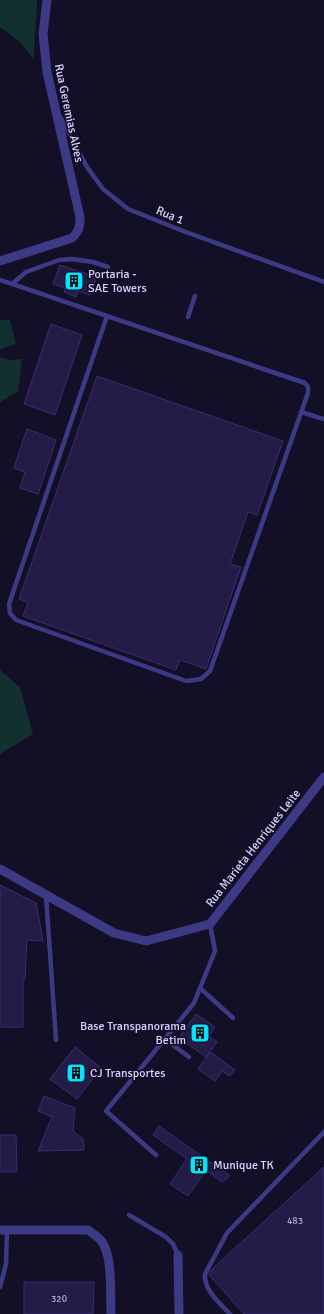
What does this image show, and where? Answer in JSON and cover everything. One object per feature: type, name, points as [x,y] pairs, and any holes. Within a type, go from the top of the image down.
[{"type":"street","name":"Rua Geremias Alves","points":[[0,262],[62,242],[72,238],[79,231],[80,217],[47,72],[43,34],[47,0]]},
{"type":"street","name":"Rua Marieta Henriques Leite","points":[[0,868],[114,933],[146,941],[210,924],[324,777]]},
{"type":"street","points":[[3,1230],[88,1230],[103,1242],[109,1258],[111,1314]]},
{"type":"street","points":[[178,1255],[179,1314]]},
{"type":"lane","name":"Rua 1","points":[[55,108],[87,167],[103,189],[128,209],[183,231],[324,282]]},
{"type":"lane","points":[[12,284],[26,272],[59,260],[72,259],[93,262],[108,268]]},
{"type":"lane","points":[[0,280],[107,316],[305,383],[308,387],[308,393],[210,671],[201,679],[186,681],[16,620],[10,613],[8,604],[107,316]]},
{"type":"lane","points":[[188,317],[195,296]]},
{"type":"lane","points":[[301,412],[324,419]]},
{"type":"lane","points":[[46,894],[56,1040]]},
{"type":"lane","points":[[156,1155],[106,1111],[194,1003],[215,951],[210,924]]},
{"type":"lane","points":[[200,988],[233,1018]]},
{"type":"lane","points":[[165,1039],[189,1057]]},
{"type":"lane","points":[[230,1314],[208,1289],[205,1282],[205,1274],[227,1233],[324,1132]]},
{"type":"lane","points":[[129,1216],[166,1237],[173,1244],[178,1255]]},
{"type":"lane","points":[[0,1287],[6,1264],[3,1230]]},
{"type":"green space","points":[[0,0],[37,0],[34,59],[20,42],[0,27]]},
{"type":"green space","points":[[0,320],[10,320],[16,343],[0,350]]},
{"type":"green space","points":[[0,357],[9,360],[22,359],[18,392],[0,402]]},
{"type":"green space","points":[[0,670],[20,687],[33,734],[0,754]]},
{"type":"building","name":"Portaria - SAE Towers","points":[[60,265],[96,277],[90,295],[78,291],[76,297],[64,292],[65,288],[53,284]]},
{"type":"building","points":[[51,324],[82,335],[55,415],[24,404]]},
{"type":"building","points":[[97,376],[283,441],[257,515],[248,512],[230,564],[241,567],[206,669],[180,660],[176,670],[23,616],[28,602],[19,599]]},
{"type":"building","points":[[27,429],[56,440],[38,494],[20,488],[25,472],[14,468]]},
{"type":"building","points":[[0,885],[36,903],[43,941],[27,940],[25,979],[23,979],[23,1027],[0,1027]]},
{"type":"building","name":"Base Transpanorama Betim","points":[[196,1014],[215,1027],[209,1036],[217,1042],[206,1057],[179,1038]]},
{"type":"building","name":"CJ Transportes","points":[[75,1047],[101,1068],[77,1099],[50,1079]]},
{"type":"building","points":[[210,1052],[235,1070],[230,1076],[222,1071],[215,1081],[198,1069]]},
{"type":"building","points":[[44,1096],[75,1108],[73,1131],[83,1139],[84,1150],[38,1151],[52,1117],[38,1111]]},
{"type":"building","name":"Munique TK","points":[[159,1126],[230,1176],[222,1182],[206,1170],[188,1196],[170,1184],[187,1159],[153,1135]]},
{"type":"building","points":[[0,1135],[16,1135],[17,1172],[0,1172]]},
{"type":"building","points":[[324,1167],[324,1314],[244,1314],[209,1275],[211,1270]]},
{"type":"building","points":[[24,1282],[94,1282],[93,1314],[24,1314]]},
{"type":"place","name":"Portaria - SAE Towers","points":[[74,281]]},
{"type":"place","name":"Base Transpanorama Betim","points":[[200,1033]]},
{"type":"place","name":"CJ Transportes","points":[[76,1073]]},
{"type":"place","name":"Munique TK","points":[[199,1165]]}]
